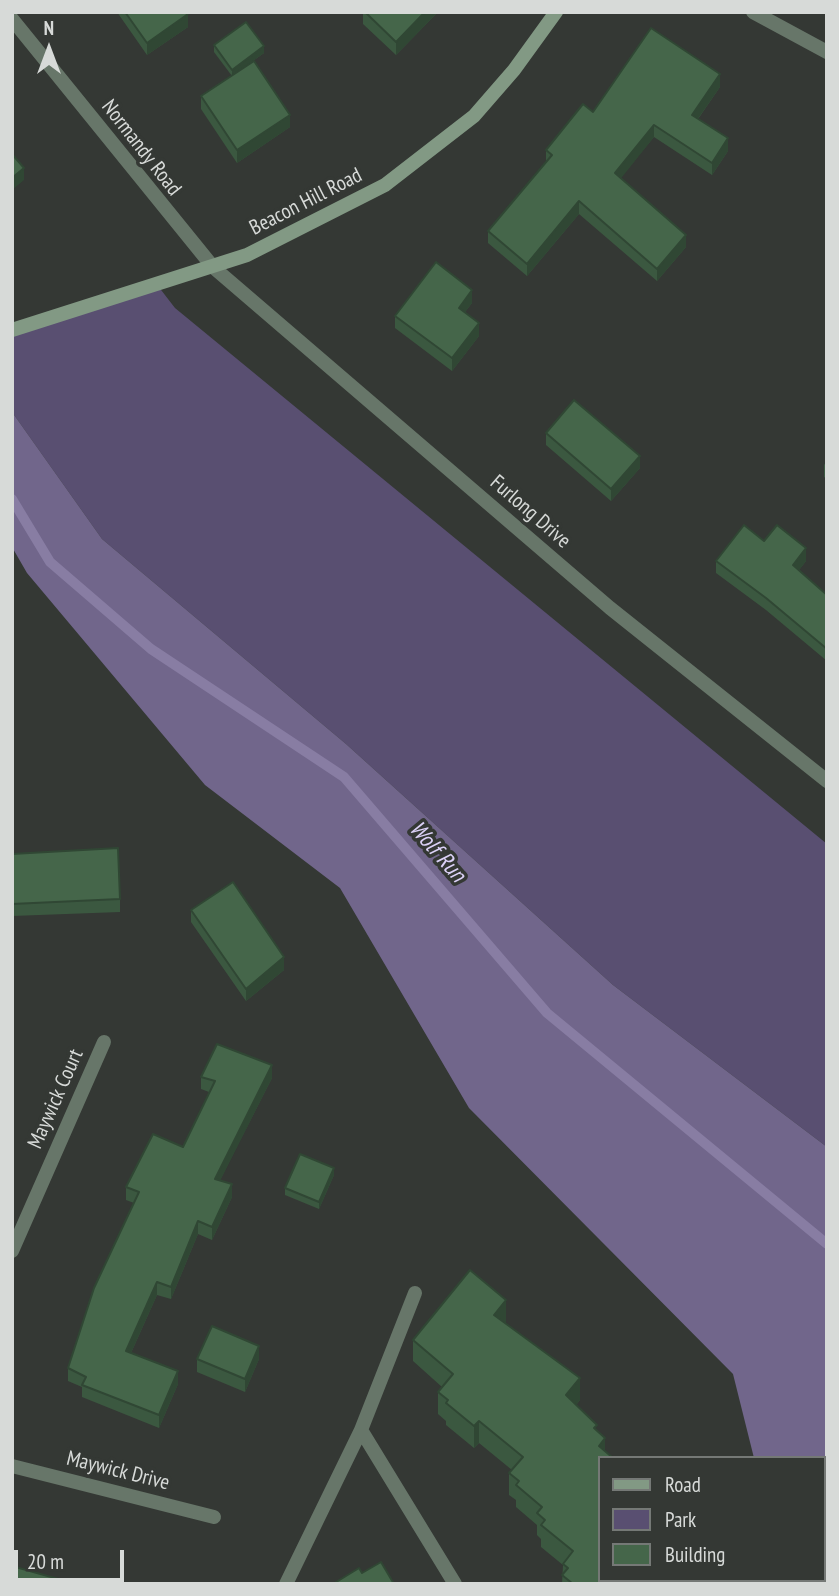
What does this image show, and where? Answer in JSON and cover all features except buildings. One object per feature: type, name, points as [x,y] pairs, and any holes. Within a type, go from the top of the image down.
[{"type":"street","name":"Beacon Hill Road","points":[[12,330],[247,255],[374,190],[435,149],[474,116],[514,70],[556,12]]},
{"type":"street","points":[[753,12],[827,52]]},
{"type":"street","name":"Normandy Road","points":[[12,19],[213,267]]},
{"type":"street","name":"Furlong Drive","points":[[213,267],[610,608],[827,781]]},
{"type":"street","name":"Maywick Court","points":[[12,1251],[104,1042]]},
{"type":"street","points":[[286,1584],[361,1430],[415,1293]]},
{"type":"street","points":[[361,1430],[455,1584]]},
{"type":"street","name":"Maywick Drive","points":[[12,1466],[214,1517]]},
{"type":"green space","points":[[158,286],[175,308],[827,844],[827,1147],[613,985],[346,744],[102,539],[12,412],[12,330]]},
{"type":"shaded area","points":[[12,412],[102,539],[346,744],[613,985],[827,1147],[827,1584],[785,1584],[825,1582],[825,1456],[754,1456],[733,1374],[469,1108],[340,888],[205,785],[27,573],[12,547]]},
{"type":"waterway","name":"Wolf Run","points":[[12,499],[50,562],[151,649],[344,777],[547,1013],[827,1244]]}]
